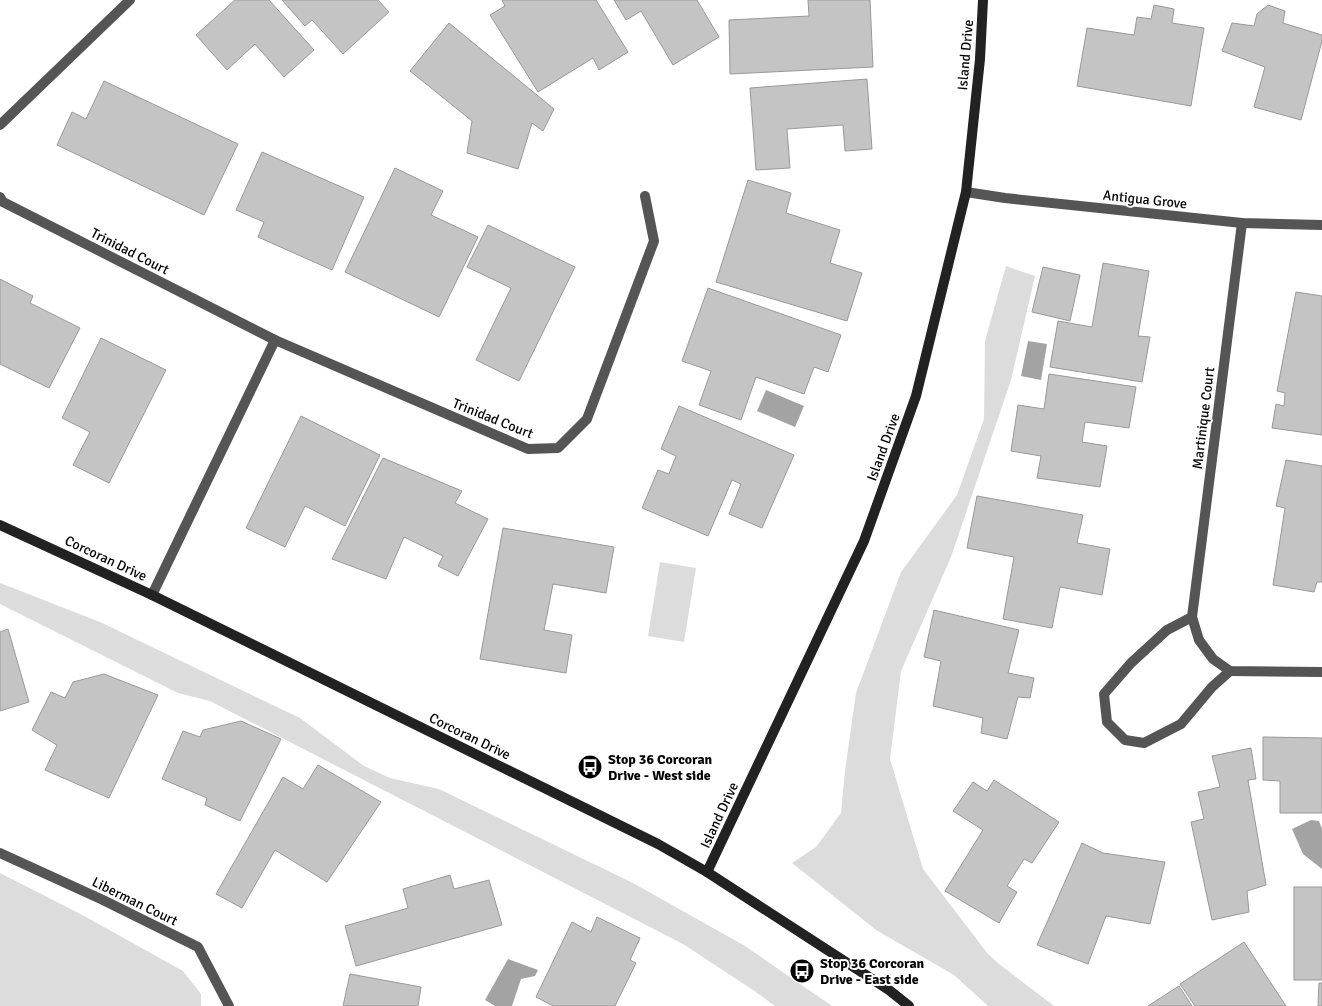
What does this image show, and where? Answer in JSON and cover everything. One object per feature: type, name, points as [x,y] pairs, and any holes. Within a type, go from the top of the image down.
[{"type":"street","points":[[0,124],[130,0]]},
{"type":"street","name":"Island Drive","points":[[707,872],[864,541],[916,396],[966,192],[980,60],[983,0]]},
{"type":"street","name":"Antigua Grove","points":[[966,192],[1005,198],[1242,223],[1322,225]]},
{"type":"street","name":"Trinidad Court","points":[[0,197],[3,202],[275,340],[528,449],[558,448],[587,420],[654,241],[645,196]]},
{"type":"street","name":"Martinique Court","points":[[1230,671],[1213,659],[1199,640],[1192,617],[1242,223]]},
{"type":"street","points":[[152,595],[275,340]]},
{"type":"street","name":"Corcoran Drive","points":[[0,524],[152,595],[658,844],[707,872],[889,990],[909,1006]]},
{"type":"street","points":[[1192,617],[1167,630],[1131,663],[1104,694],[1107,722],[1125,740],[1144,743],[1181,724],[1212,687],[1230,671],[1322,672]]},
{"type":"street","name":"Liberman Court","points":[[0,853],[103,900],[198,947],[229,1006]]},
{"type":"shaded area","points":[[1006,266],[1035,276],[1011,380],[951,557],[901,671],[890,759],[923,869],[988,954],[1054,1006],[988,1006],[954,975],[876,930],[792,863],[816,847],[841,813],[856,693],[901,572],[957,495],[984,419],[985,341]]},
{"type":"shaded area","points":[[1028,341],[1047,344],[1041,380],[1021,376]]},
{"type":"shaded area","points":[[766,390],[804,406],[795,427],[757,411]]},
{"type":"shaded area","points":[[660,562],[696,568],[684,642],[648,636]]},
{"type":"shaded area","points":[[0,583],[100,622],[300,718],[364,766],[390,778],[439,789],[633,883],[745,946],[832,1006],[775,1006],[683,944],[210,701],[178,693],[0,604]]},
{"type":"shaded area","points":[[1311,820],[1319,821],[1322,829],[1322,869],[1303,854],[1292,829]]},
{"type":"shaded area","points":[[0,873],[86,917],[183,971],[201,994],[201,1006],[0,1006]]},
{"type":"shaded area","points":[[508,959],[538,970],[535,976],[521,979],[512,1006],[495,1006],[485,1000]]},
{"type":"building","points":[[235,0],[269,0],[314,50],[284,77],[255,44],[227,70],[196,35]]},
{"type":"building","points":[[282,0],[378,0],[389,12],[343,54],[312,20],[305,26]]},
{"type":"building","points":[[502,0],[596,0],[628,52],[599,70],[593,58],[538,92],[490,15],[505,6]]},
{"type":"building","points":[[614,0],[697,0],[719,37],[673,65],[641,11],[626,20]]},
{"type":"building","points":[[808,0],[870,0],[873,67],[730,74],[729,20],[809,16]]},
{"type":"building","points":[[1154,5],[1174,9],[1172,23],[1204,28],[1191,106],[1077,86],[1087,28],[1134,35],[1137,17],[1151,19]]},
{"type":"building","points":[[1268,5],[1285,11],[1283,23],[1322,35],[1301,120],[1254,107],[1265,67],[1222,51],[1232,23],[1254,26],[1257,14]]},
{"type":"building","points":[[449,23],[554,109],[543,131],[532,123],[518,169],[467,153],[472,121],[410,71]]},
{"type":"building","points":[[867,79],[872,149],[845,151],[843,125],[787,129],[790,168],[756,170],[750,88]]},
{"type":"building","points":[[104,81],[238,144],[204,215],[57,145],[72,112],[86,119]]},
{"type":"building","points":[[262,152],[364,197],[332,270],[258,237],[264,222],[236,210]]},
{"type":"building","points":[[395,168],[443,191],[431,215],[478,237],[439,317],[345,272]]},
{"type":"building","points":[[748,180],[791,193],[786,213],[840,230],[830,263],[862,273],[847,321],[716,282]]},
{"type":"building","points":[[488,225],[575,267],[519,381],[476,360],[511,288],[467,267]]},
{"type":"building","points":[[1103,263],[1149,271],[1138,336],[1150,337],[1142,382],[1050,367],[1058,321],[1092,327]]},
{"type":"building","points":[[1043,267],[1080,275],[1070,321],[1032,312]]},
{"type":"building","points":[[0,279],[33,296],[30,303],[80,328],[49,388],[0,364]]},
{"type":"building","points":[[708,288],[841,335],[828,372],[814,367],[804,394],[756,377],[741,420],[699,405],[711,371],[682,361]]},
{"type":"building","points":[[1296,292],[1322,296],[1322,435],[1272,428],[1276,404],[1284,406],[1285,393],[1277,391]]},
{"type":"building","points":[[101,338],[166,370],[109,483],[73,465],[90,432],[62,418]]},
{"type":"building","points":[[1049,374],[1136,387],[1129,428],[1085,422],[1082,442],[1107,446],[1100,487],[1037,478],[1041,456],[1011,451],[1018,405],[1044,409]]},
{"type":"building","points":[[679,406],[794,455],[762,528],[729,514],[741,484],[732,480],[708,536],[642,508],[658,470],[669,474],[676,456],[661,449]]},
{"type":"building","points":[[301,416],[380,455],[345,526],[305,506],[285,547],[246,528]]},
{"type":"building","points":[[383,458],[462,491],[455,503],[488,519],[458,576],[438,566],[443,556],[404,537],[386,579],[332,559]]},
{"type":"building","points":[[1286,460],[1322,466],[1322,582],[1317,582],[1314,592],[1273,585],[1285,508],[1276,506]]},
{"type":"building","points":[[977,496],[1083,515],[1077,543],[1110,549],[1102,595],[1060,587],[1052,628],[1003,619],[1014,557],[967,548]]},
{"type":"building","points":[[503,528],[614,547],[606,593],[553,584],[544,630],[572,635],[566,673],[480,659]]},
{"type":"building","points":[[934,610],[1019,630],[1008,673],[1034,678],[1030,698],[1018,697],[1007,739],[981,733],[983,718],[933,706],[941,661],[924,657]]},
{"type":"building","points":[[8,629],[29,702],[0,711],[0,632]]},
{"type":"building","points":[[104,674],[158,695],[109,798],[45,770],[57,745],[32,730],[51,692],[65,698],[73,682]]},
{"type":"building","points":[[241,721],[281,739],[240,821],[205,805],[207,798],[162,779],[183,731],[200,737],[203,730]]},
{"type":"building","points":[[1263,737],[1322,738],[1322,813],[1280,813],[1280,781],[1263,780]]},
{"type":"building","points":[[1251,748],[1256,779],[1248,780],[1266,885],[1247,891],[1249,912],[1212,920],[1191,822],[1204,819],[1198,792],[1220,787],[1212,756]]},
{"type":"building","points":[[318,765],[381,802],[327,882],[275,850],[242,908],[216,894],[283,777],[303,789]]},
{"type":"building","points":[[994,780],[1059,822],[1032,863],[1024,859],[1007,886],[1017,892],[999,923],[945,891],[983,830],[953,811],[973,782],[987,791]]},
{"type":"building","points":[[1082,843],[1103,853],[1165,862],[1150,924],[1106,916],[1088,964],[1037,945]]},
{"type":"building","points":[[450,875],[454,889],[489,880],[502,925],[356,966],[345,926],[408,908],[403,889]]},
{"type":"building","points":[[1294,887],[1322,887],[1322,980],[1294,980]]},
{"type":"building","points":[[597,917],[640,938],[630,960],[636,963],[615,1006],[553,1006],[536,997],[572,922],[591,932]]},
{"type":"building","points":[[1244,942],[1286,1006],[1195,1006],[1180,984]]},
{"type":"building","points":[[350,974],[421,987],[418,1006],[343,1006]]},
{"type":"building","points":[[1319,983],[1322,983],[1322,1006],[1318,1006]]},
{"type":"building","points":[[1179,986],[1192,1006],[1148,1006]]},
{"type":"place","name":"Stop 36 Corcoran Drive - West side","points":[[590,767]]},
{"type":"place","name":"Stop 36 Corcoran Drive - East side","points":[[802,971]]}]
